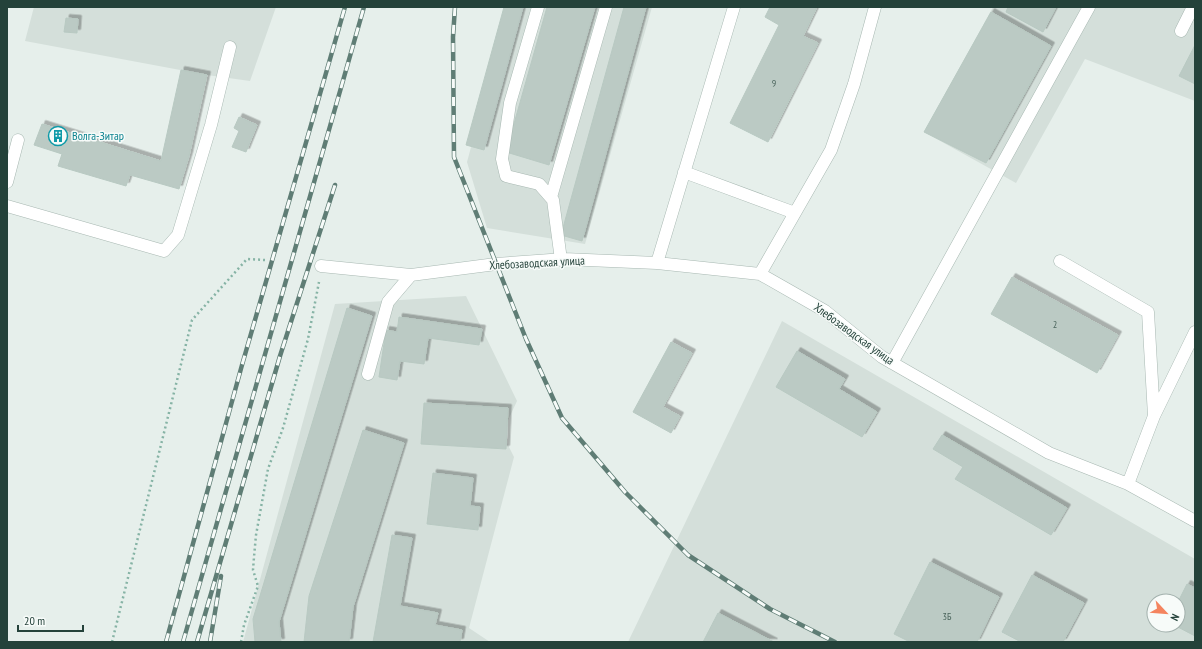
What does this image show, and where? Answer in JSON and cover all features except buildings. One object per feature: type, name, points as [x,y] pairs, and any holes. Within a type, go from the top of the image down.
[{"type":"street","points":[[538,7],[510,103],[502,159],[506,176],[539,184],[554,200],[561,260]]},
{"type":"street","points":[[551,197],[606,7]]},
{"type":"street","points":[[657,263],[734,7]]},
{"type":"street","points":[[760,274],[831,150],[854,84],[875,7]]},
{"type":"street","points":[[892,363],[1089,7]]},
{"type":"street","points":[[1181,31],[1193,7]]},
{"type":"street","points":[[7,206],[164,251],[178,235],[211,125],[230,47]]},
{"type":"street","points":[[7,182],[18,140]]},
{"type":"street","points":[[684,172],[795,212]]},
{"type":"street","name":"Хлебозаводская улица","points":[[321,266],[411,275],[496,264],[561,260],[657,263],[760,274],[825,312],[882,357],[1049,453],[1128,484],[1195,521]]},
{"type":"street","points":[[1060,261],[1148,312],[1154,416]]},
{"type":"street","points":[[368,374],[388,302],[411,275]]},
{"type":"street","points":[[1128,484],[1154,416],[1195,332]]},
{"type":"path","points":[[112,642],[192,320],[246,258],[265,260]]},
{"type":"path","points":[[241,642],[244,625],[258,586],[253,570],[254,557],[256,535],[268,468],[283,428],[308,339],[321,266]]},
{"type":"shaded area","points":[[34,7],[276,7],[250,81],[207,75],[25,41]]},
{"type":"shaded area","points":[[509,7],[652,7],[585,244],[487,228],[467,162]]},
{"type":"shaded area","points":[[993,7],[1195,7],[1195,101],[1085,59],[1016,183],[924,132]]},
{"type":"shaded area","points":[[466,296],[517,401],[502,433],[514,457],[469,628],[490,642],[243,642],[335,304]]},
{"type":"shaded area","points":[[782,321],[1195,559],[1195,642],[628,642]]},
{"type":"railway","points":[[166,642],[242,365],[345,7]]},
{"type":"railway","points":[[183,642],[364,7]]},
{"type":"railway","points":[[455,7],[453,37],[454,157],[526,339],[562,418],[625,492],[688,555],[770,609],[835,642]]},
{"type":"railway","points":[[197,642],[280,356],[335,185]]},
{"type":"railway","points":[[210,642],[221,576]]},
{"type":"place","name":"Волга-Зитар","points":[[58,136]]}]
